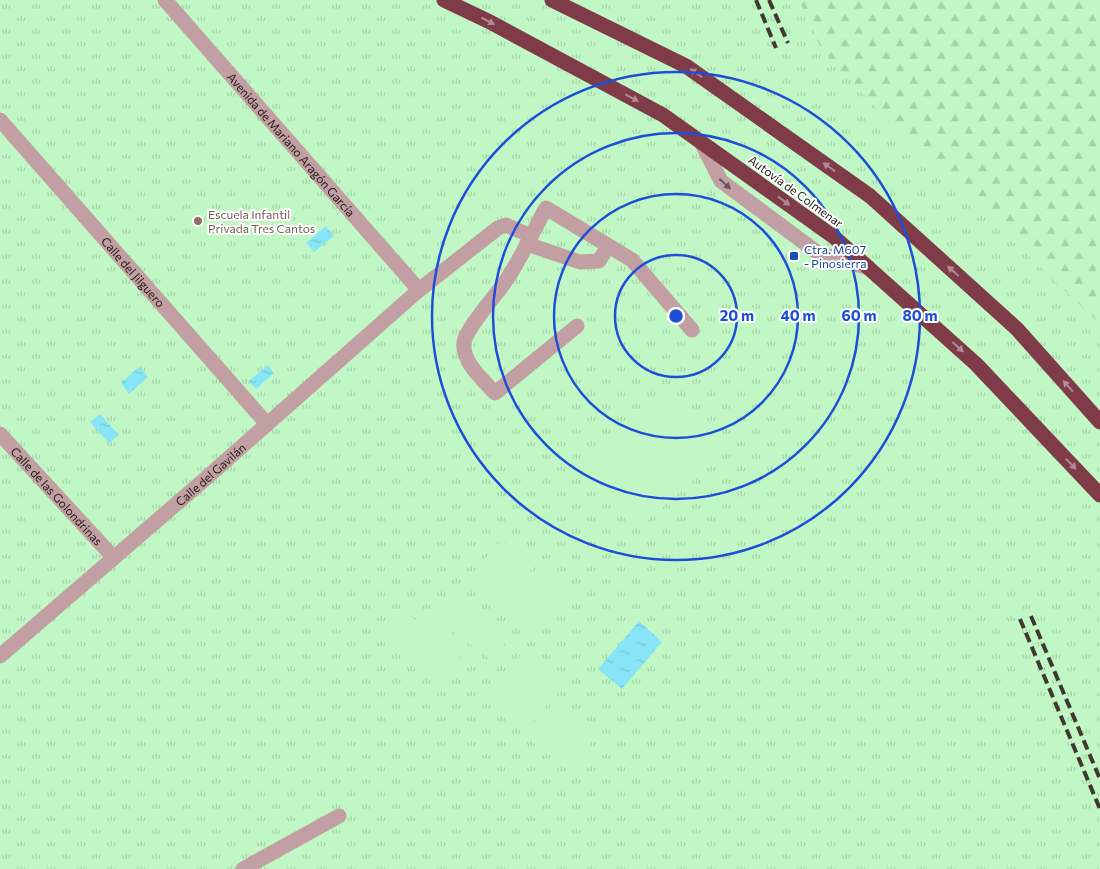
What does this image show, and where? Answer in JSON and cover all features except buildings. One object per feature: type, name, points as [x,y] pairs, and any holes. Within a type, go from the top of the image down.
[{"type":"highway","name":"Autovía de Colmenar","points":[[444,0],[488,21],[663,115],[834,237],[976,364],[1100,496]]},
{"type":"highway","points":[[552,0],[686,66],[870,196],[1017,328],[1100,422]]},
{"type":"street","name":"Avenida de Mariano Aragón García","points":[[165,0],[419,290]]},
{"type":"street","name":"Calle del Jilguero","points":[[0,120],[267,424]]},
{"type":"street","points":[[702,142],[721,181],[818,253],[869,268]]},
{"type":"street","points":[[577,326],[495,393],[478,375],[465,356],[464,342],[473,325],[508,278],[546,208],[632,260],[692,330]]},
{"type":"street","name":"Calle del Gavilán","points":[[0,656],[419,290],[498,228],[506,225],[529,240],[580,262],[598,261],[608,246]]},
{"type":"street","name":"Calle de las Golondrinas","points":[[0,434],[114,558]]},
{"type":"street","points":[[243,869],[339,816]]},
{"type":"green space","points":[[0,0],[1100,0],[1100,869],[0,869]]},
{"type":"green space","points":[[799,0],[1100,0],[1100,324],[909,142],[823,52]]},
{"type":"green space","points":[[668,386],[727,450],[638,529],[580,465]]},
{"type":"green space","points":[[501,540],[534,567],[498,610],[465,583]]},
{"type":"green space","points":[[537,569],[569,596],[533,639],[501,612]]},
{"type":"green space","points":[[454,591],[512,634],[492,661],[434,618]]},
{"type":"green space","points":[[403,611],[462,654],[442,681],[383,638]]},
{"type":"green space","points":[[524,651],[564,684],[526,730],[486,698]]},
{"type":"green space","points":[[553,704],[597,733],[576,765],[528,740]]},
{"type":"water","points":[[326,226],[334,236],[314,252],[306,243]]},
{"type":"water","points":[[268,365],[274,373],[256,389],[249,381]]},
{"type":"water","points":[[139,367],[148,377],[129,394],[121,383]]},
{"type":"water","points":[[100,414],[119,435],[109,443],[90,422]]},
{"type":"water","points":[[639,621],[662,642],[622,689],[598,669]]},
{"type":"railway","points":[[756,0],[776,48]]},
{"type":"railway","points":[[769,0],[788,43]]},
{"type":"railway","points":[[1031,616],[1100,779]]},
{"type":"railway","points":[[1020,619],[1100,809]]},
{"type":"place","name":"Escuela Infantil Privada Tres Cantos","points":[[198,221]]},
{"type":"place","name":"Ctra. M607 - Pinosierra","points":[[794,256]]}]
